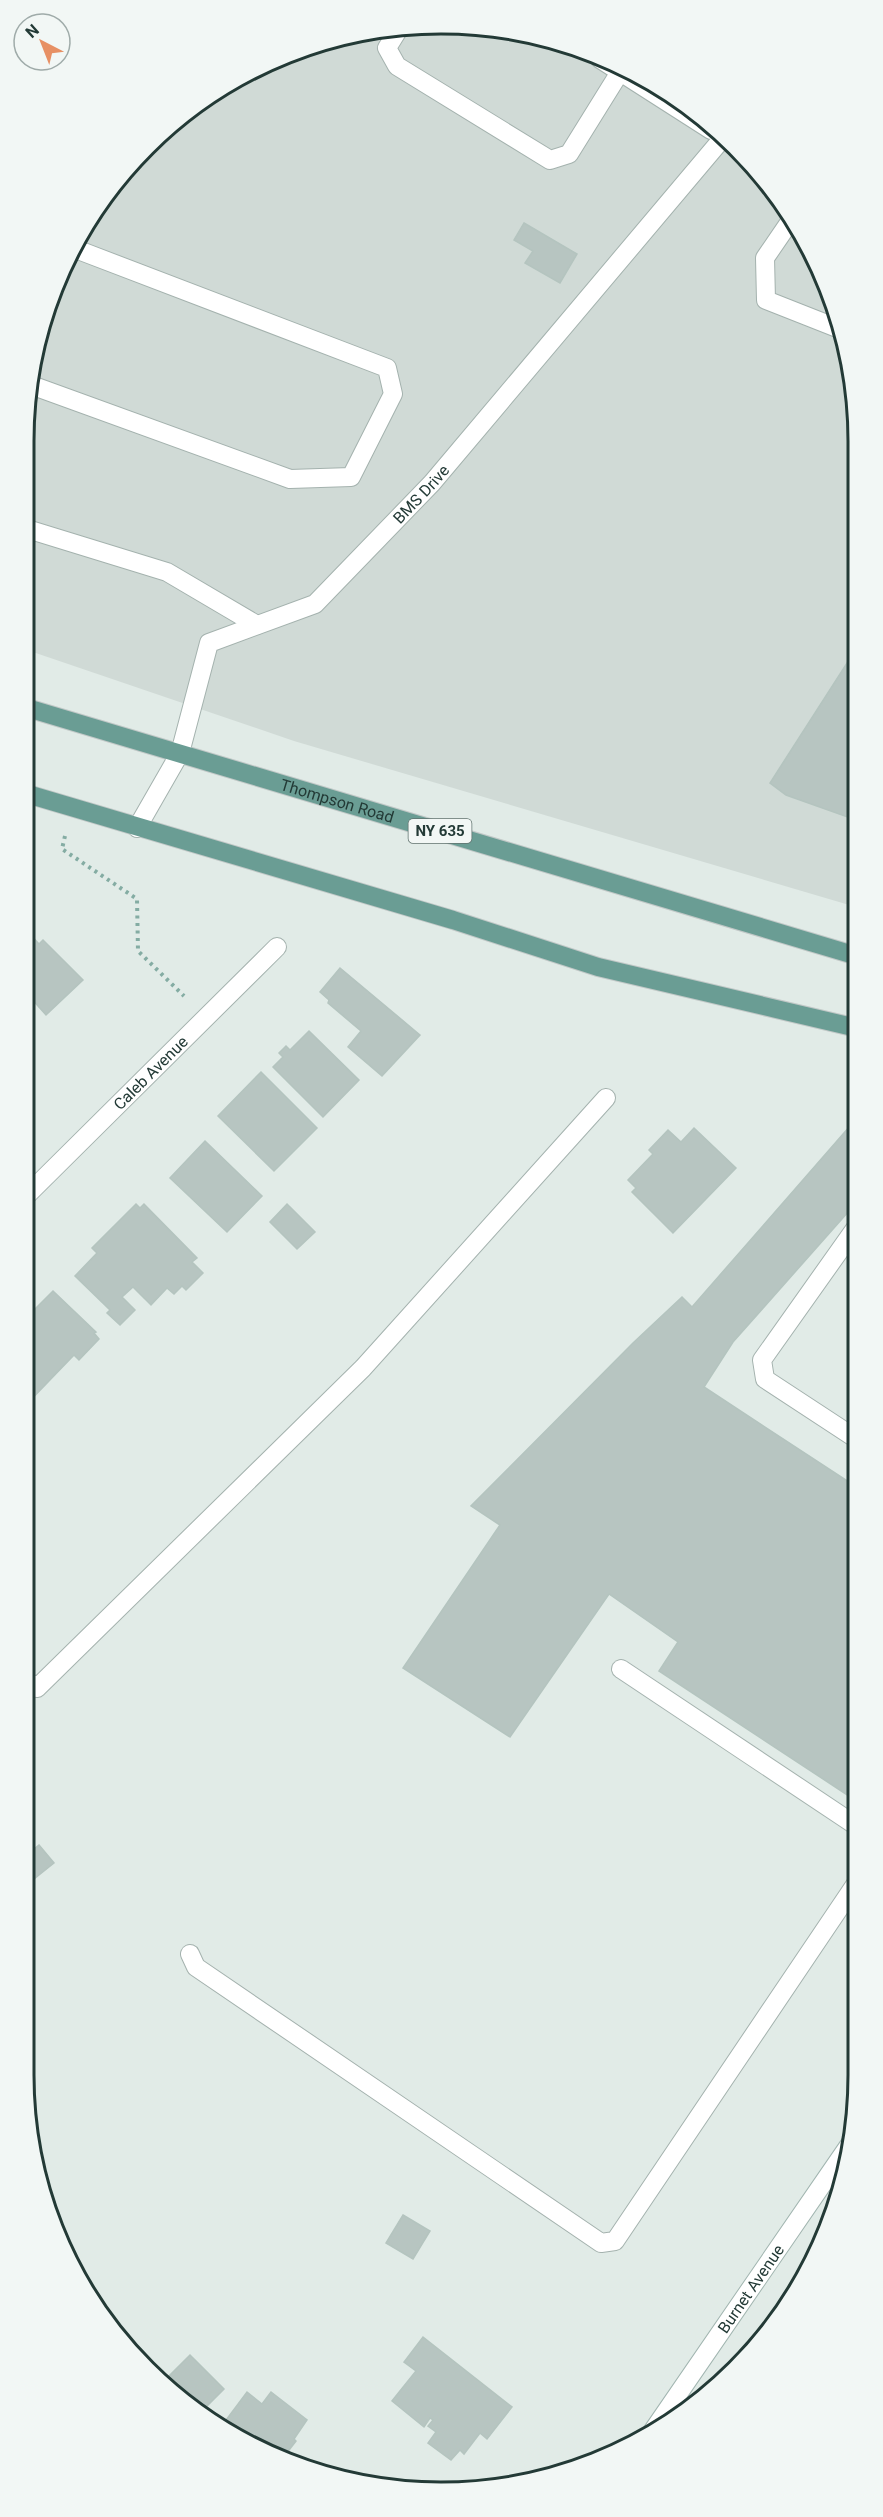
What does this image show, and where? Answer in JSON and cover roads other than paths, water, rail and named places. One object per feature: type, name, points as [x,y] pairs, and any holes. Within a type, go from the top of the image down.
[{"type":"main road","name":"Thompson Road","points":[[34,710],[848,953]]},
{"type":"main road","points":[[34,796],[453,920],[598,967],[848,1026]]},
{"type":"street","points":[[394,37],[387,48],[397,66],[550,160],[569,154],[618,74]]},
{"type":"street","name":"BMS Drive","points":[[137,828],[180,753],[209,643],[315,603],[432,483],[718,144]]},
{"type":"street","points":[[787,226],[765,258],[766,300],[832,326]]},
{"type":"street","points":[[38,388],[290,479],[351,477],[393,394],[387,368],[82,251]]},
{"type":"street","points":[[34,531],[167,572],[257,625]]},
{"type":"street","name":"Caleb Avenue","points":[[34,1188],[277,947]]},
{"type":"street","points":[[34,1686],[37,1688],[355,1376],[606,1098]]},
{"type":"street","points":[[848,1239],[762,1360],[765,1379],[848,1433]]},
{"type":"street","points":[[621,1669],[848,1820]]},
{"type":"street","points":[[190,1954],[196,1967],[601,2243],[615,2241],[848,1895]]},
{"type":"street","name":"Burnet Avenue","points":[[662,2418],[840,2158]]}]
